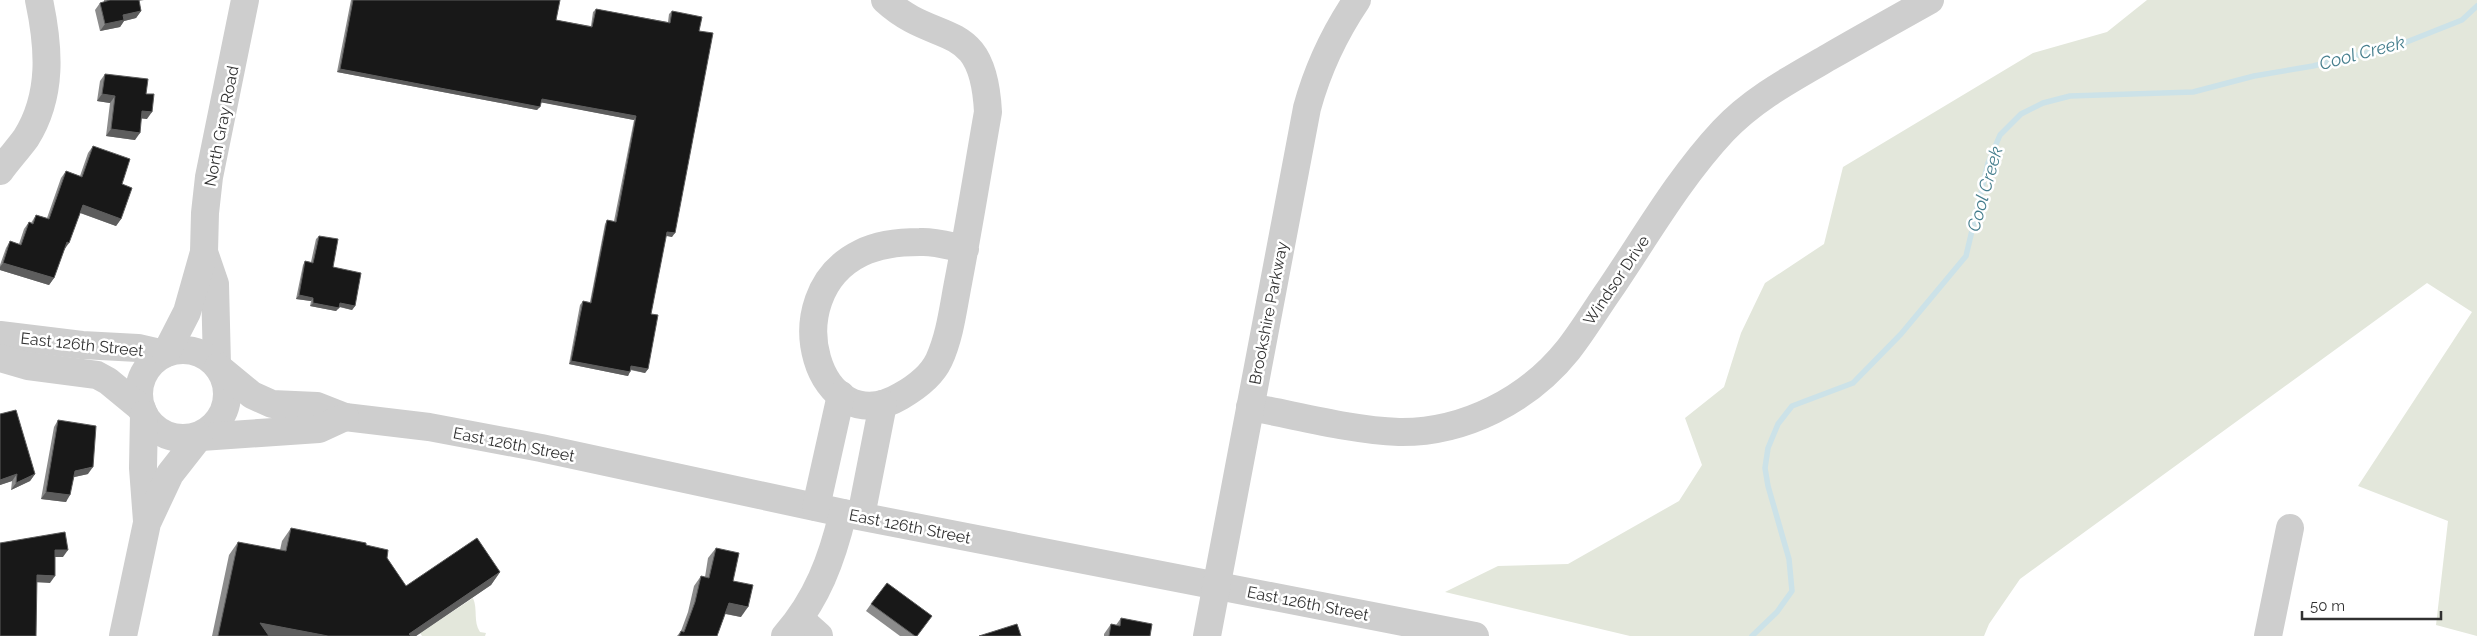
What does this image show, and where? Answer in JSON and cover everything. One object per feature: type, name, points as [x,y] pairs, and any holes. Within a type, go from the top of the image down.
[{"type":"street","points":[[0,171],[26,137],[37,114],[46,80],[48,55],[39,0]]},
{"type":"street","name":"North Gray Road","points":[[165,353],[187,312],[204,252],[205,213],[209,177],[245,0]]},
{"type":"street","points":[[885,0],[903,13],[953,36],[970,48],[981,66],[988,112],[964,249],[947,339],[938,362],[924,379],[906,393],[874,407],[861,406],[841,395],[831,386],[821,368],[813,345],[816,306],[823,287],[842,266],[860,253],[882,246],[921,242],[964,249]]},
{"type":"street","name":"Brookshire Parkway","points":[[1207,636],[1307,108],[1324,55],[1357,0]]},
{"type":"street","name":"Windsor Drive","points":[[1250,407],[1377,430],[1401,432],[1430,430],[1454,425],[1477,418],[1499,407],[1539,380],[1568,349],[1686,176],[1724,130],[1760,99],[1784,83],[1930,0]]},
{"type":"street","name":"North Gray Road","points":[[204,252],[215,284],[218,366]]},
{"type":"street","name":"East 126th Street","points":[[0,335],[82,345],[138,348],[165,353]]},
{"type":"street","points":[[123,636],[147,523],[170,474],[200,437],[210,431],[225,408],[228,390],[226,381],[218,366],[198,352],[182,349],[165,353],[152,362],[142,376],[139,393],[143,412],[143,468],[147,523]]},
{"type":"street","name":"East 126th Street","points":[[0,358],[28,366],[97,375],[108,381],[143,412]]},
{"type":"street","name":"East 126th Street","points":[[218,366],[260,399],[282,405],[317,406],[346,417],[429,427],[541,448],[852,515],[1475,636]]},
{"type":"street","points":[[816,507],[841,395]]},
{"type":"street","points":[[801,630],[835,546],[852,515],[883,404]]},
{"type":"street","points":[[143,412],[154,428],[169,436],[178,438],[319,429],[346,417]]},
{"type":"street","points":[[2268,636],[2290,528]]},
{"type":"shaded area","points":[[2147,0],[2477,0],[2477,636],[2436,625],[2448,521],[2358,486],[2472,312],[2427,283],[2020,579],[1989,624],[1984,636],[1630,636],[1445,592],[1498,566],[1568,564],[1679,501],[1702,465],[1685,418],[1724,387],[1741,333],[1765,283],[1824,244],[1843,167],[2033,53],[2107,32]]},
{"type":"shaded area","points":[[473,598],[478,628],[480,632],[486,633],[485,636],[422,636],[420,633]]},
{"type":"building","points":[[110,0],[139,0],[141,11],[123,15],[124,20],[105,24],[100,3]]},
{"type":"building","points":[[353,0],[560,0],[556,20],[592,27],[596,9],[670,23],[672,11],[702,17],[699,31],[713,33],[675,233],[667,232],[651,314],[658,315],[648,369],[631,366],[630,372],[571,361],[583,301],[591,303],[607,220],[616,222],[636,116],[542,99],[540,107],[340,69]]},
{"type":"building","points":[[105,74],[148,79],[146,94],[154,94],[152,112],[142,111],[140,133],[111,129],[115,96],[102,94]]},
{"type":"building","points":[[93,146],[130,159],[122,184],[132,188],[121,219],[83,205],[54,278],[3,263],[10,241],[21,245],[29,222],[33,224],[36,215],[49,219],[66,171],[82,177]]},
{"type":"building","points":[[319,236],[338,239],[333,267],[361,273],[355,306],[340,303],[339,308],[313,303],[313,298],[299,295],[305,261],[313,263]]},
{"type":"building","points":[[16,410],[35,474],[16,483],[17,474],[0,480],[0,414]]},
{"type":"building","points":[[58,420],[96,426],[93,467],[75,471],[70,495],[46,492]]},
{"type":"building","points":[[291,528],[366,543],[366,545],[388,550],[387,558],[406,586],[477,538],[500,572],[409,634],[411,636],[328,636],[260,623],[269,636],[218,636],[238,542],[286,551]]},
{"type":"building","points":[[65,532],[68,550],[55,550],[55,576],[37,575],[36,636],[0,636],[0,543]]},
{"type":"building","points":[[716,548],[739,553],[733,581],[753,585],[748,607],[729,603],[717,636],[679,636],[681,631],[684,632],[695,602],[701,576],[709,578]]},
{"type":"building","points":[[887,583],[932,616],[917,636],[871,604]]},
{"type":"building","points":[[1121,618],[1152,624],[1150,636],[1109,636],[1111,624],[1120,626]]},
{"type":"building","points":[[1017,624],[1021,636],[979,636]]},
{"type":"waterway","name":"Cool Creek","points":[[1752,636],[1777,612],[1792,591],[1789,559],[1768,486],[1765,468],[1768,448],[1778,424],[1792,406],[1853,383],[1901,334],[1966,256],[1988,163],[2000,135],[2021,114],[2043,103],[2070,96],[2193,92],[2254,76],[2313,66],[2399,45],[2462,20],[2477,6]]}]
